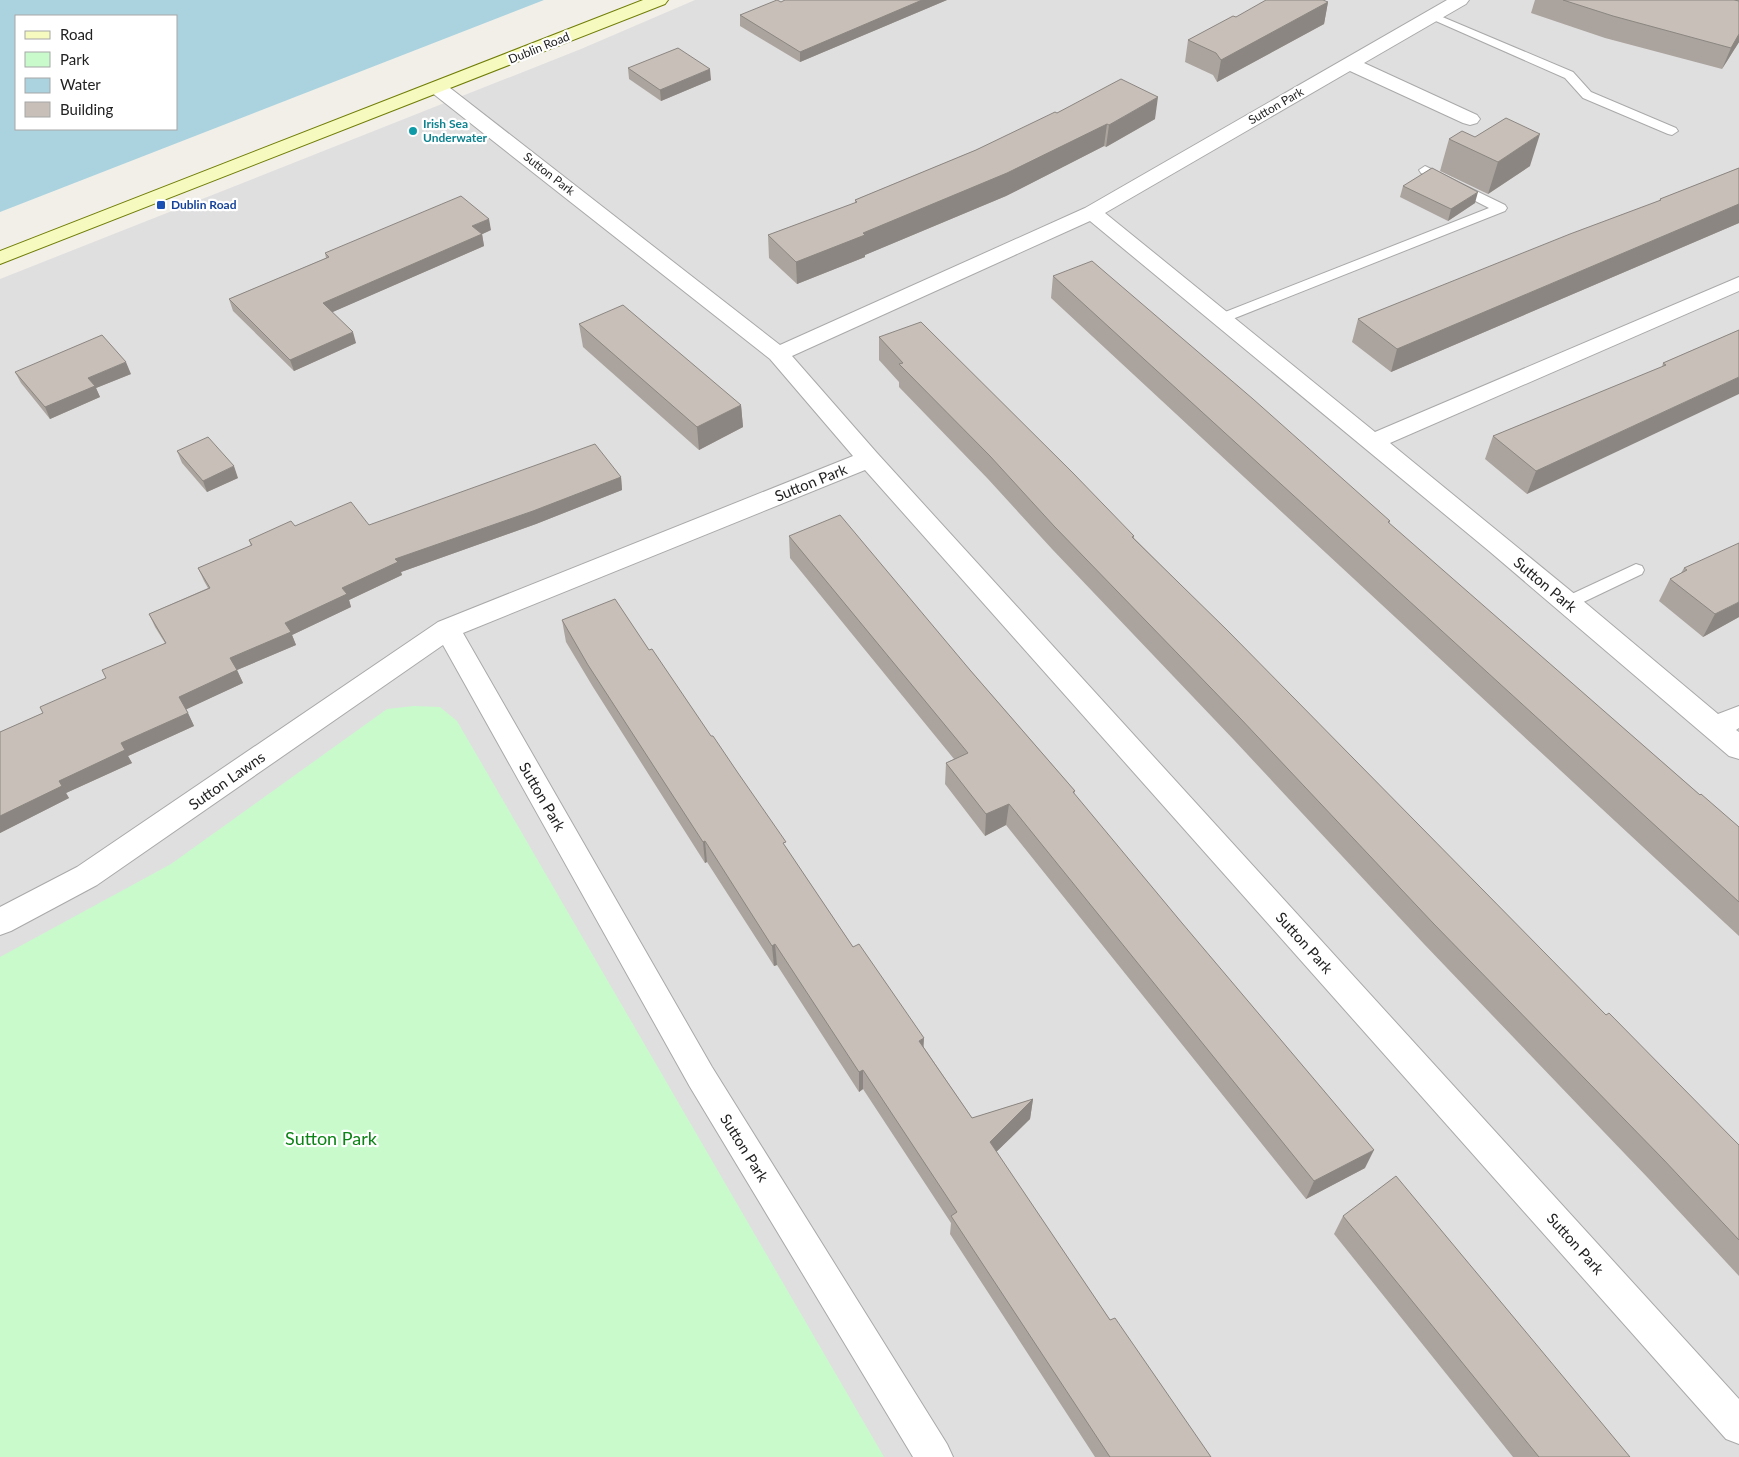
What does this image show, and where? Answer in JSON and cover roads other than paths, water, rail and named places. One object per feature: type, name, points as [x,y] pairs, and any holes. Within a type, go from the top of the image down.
[{"type":"main road","name":"Dublin Road","points":[[0,258],[659,0]]},
{"type":"street","name":"Sutton Park","points":[[778,354],[1092,212],[1460,0]]},
{"type":"street","points":[[1350,64],[1470,119]]},
{"type":"street","name":"Sutton Park","points":[[438,88],[778,354],[869,459],[1739,1426]]},
{"type":"street","name":"Sutton Park","points":[[1092,212],[1220,319],[1374,441],[1567,603],[1728,722],[1739,748]]},
{"type":"street","points":[[1374,441],[1739,283]]},
{"type":"street","name":"Sutton Park","points":[[869,459],[447,629],[701,1077],[934,1457]]},
{"type":"street","name":"Sutton Lawns","points":[[0,922],[87,876],[447,629]]},
{"type":"lane","points":[[1433,16],[1569,75],[1587,95],[1672,131]]},
{"type":"lane","points":[[1220,319],[1500,208],[1424,170]]},
{"type":"lane","points":[[1567,603],[1636,570]]},
{"type":"water","points":[[0,0],[544,0],[0,212]]},
{"type":"place","name":"Irish Sea Underwater","points":[[413,131]]},
{"type":"place","name":"Dublin Road","points":[[161,205]]}]
